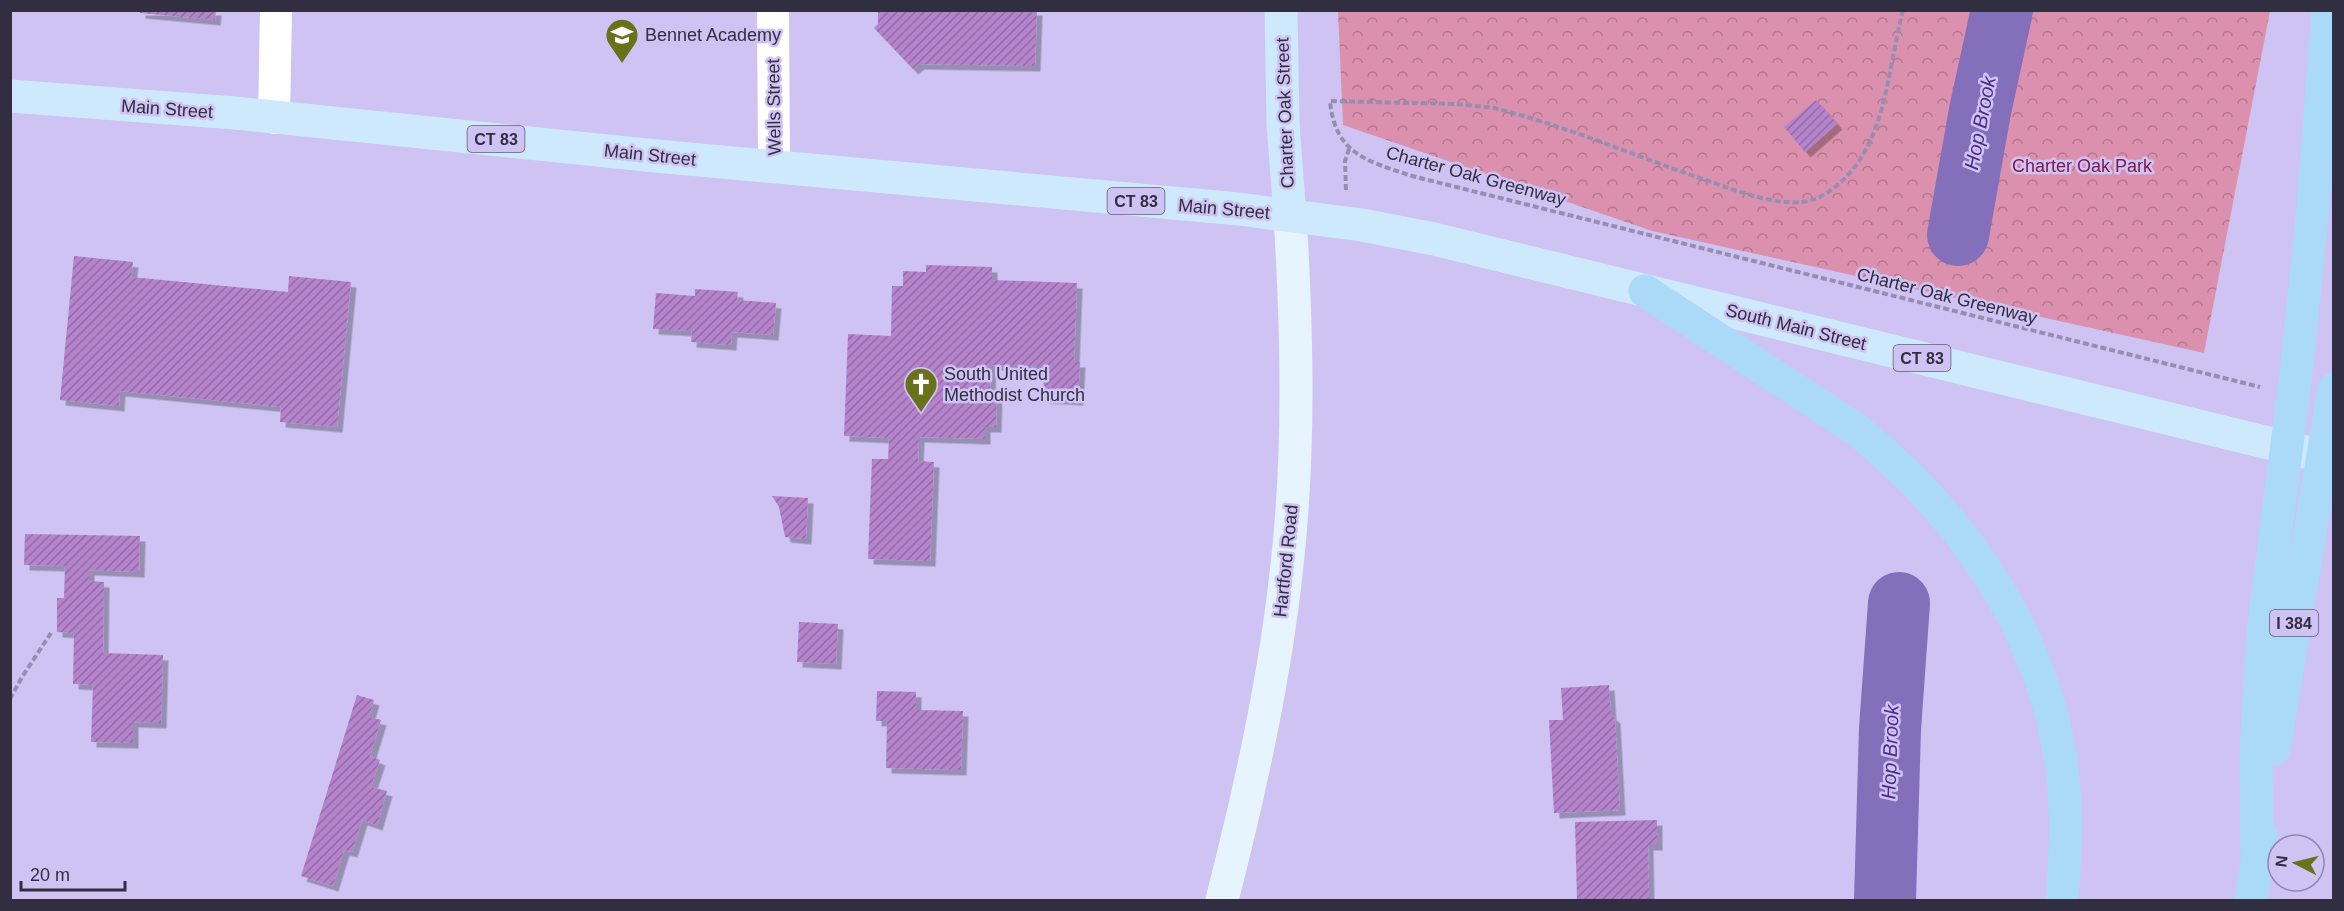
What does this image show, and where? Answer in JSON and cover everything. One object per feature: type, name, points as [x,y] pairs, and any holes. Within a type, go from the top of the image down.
[{"type":"highway","points":[[2258,856],[2256,752],[2263,631],[2298,362],[2313,208],[2328,10]]},
{"type":"highway","points":[[1646,291],[1872,442],[1934,500],[1980,559],[2013,615],[2032,657],[2054,725],[2064,786],[2062,900]]},
{"type":"highway","name":"I 384","points":[[2251,900],[2334,389]]},
{"type":"main road","name":"Charter Oak Street","points":[[1281,10],[1283,124],[1290,215]]},
{"type":"main road","name":"Main Street","points":[[10,96],[274,118],[1290,215]]},
{"type":"main road","name":"South Main Street","points":[[1290,215],[1434,239],[2334,459]]},
{"type":"main road","name":"Hartford Road","points":[[1222,900],[1262,728],[1287,564],[1295,404],[1290,215]]},
{"type":"street","points":[[274,118],[276,10]]},
{"type":"street","name":"Wells Street","points":[[773,10],[774,167]]},
{"type":"path","name":"Charter Oak Greenway","points":[[1902,10],[1882,103],[1865,152],[1846,176],[1824,194],[1807,201],[1787,202],[1723,186],[1494,108],[1457,104],[1330,101],[1331,115],[1334,128],[1349,149],[1363,158],[1412,176],[2206,374]]},
{"type":"path","points":[[10,699],[51,633]]},
{"type":"green space","name":"Charter Oak Park","points":[[1338,11],[2270,11],[2204,353],[1652,231],[1343,125]]},
{"type":"building","points":[[140,10],[216,10],[215,20],[140,13]]},
{"type":"building","points":[[878,10],[1037,10],[1035,66],[919,64],[913,69],[874,28],[878,24]]},
{"type":"building","points":[[1816,100],[1837,124],[1805,152],[1784,127]]},
{"type":"building","points":[[74,256],[133,262],[131,277],[288,292],[289,276],[351,282],[337,427],[280,422],[281,407],[120,391],[119,406],[60,400]]},
{"type":"building","name":"South United Methodist Church","points":[[926,265],[992,267],[992,280],[1077,283],[1074,362],[1080,362],[1078,400],[1043,398],[1044,367],[991,365],[990,390],[997,390],[996,427],[985,427],[985,439],[919,437],[918,461],[934,462],[930,561],[868,559],[872,459],[888,459],[889,438],[844,436],[848,334],[891,336],[892,286],[903,286],[903,271],[926,272]]},
{"type":"building","points":[[695,289],[738,292],[737,300],[776,303],[773,335],[732,332],[731,345],[691,342],[692,331],[653,329],[656,293],[695,296]]},
{"type":"building","points":[[772,496],[808,498],[806,539],[785,537],[779,507]]},
{"type":"building","points":[[25,534],[140,536],[139,572],[89,570],[89,581],[104,582],[103,653],[163,655],[161,723],[133,722],[133,743],[91,742],[93,685],[73,684],[74,633],[57,632],[57,598],[64,598],[65,566],[24,565]]},
{"type":"building","points":[[799,622],[838,624],[836,664],[797,662]]},
{"type":"building","points":[[1609,685],[1611,715],[1615,718],[1620,810],[1554,813],[1549,720],[1563,720],[1561,688]]},
{"type":"building","points":[[877,691],[916,692],[916,710],[963,711],[961,770],[886,768],[887,721],[876,721]]},
{"type":"building","points":[[357,695],[374,700],[369,717],[381,720],[370,756],[380,760],[371,787],[387,791],[377,825],[362,820],[352,852],[344,850],[333,886],[301,876]]},
{"type":"building","points":[[1657,820],[1657,845],[1648,845],[1649,900],[1577,900],[1575,822]]},
{"type":"waterway","name":"Hop Brook","points":[[1958,235],[1980,111],[2002,10]]},
{"type":"waterway","name":"Hop Brook","points":[[1885,900],[1890,729],[1899,603]]},
{"type":"place","name":"Bennet Academy","points":[[622,64]]},
{"type":"place","name":"South United Methodist Church","points":[[921,413]]}]
